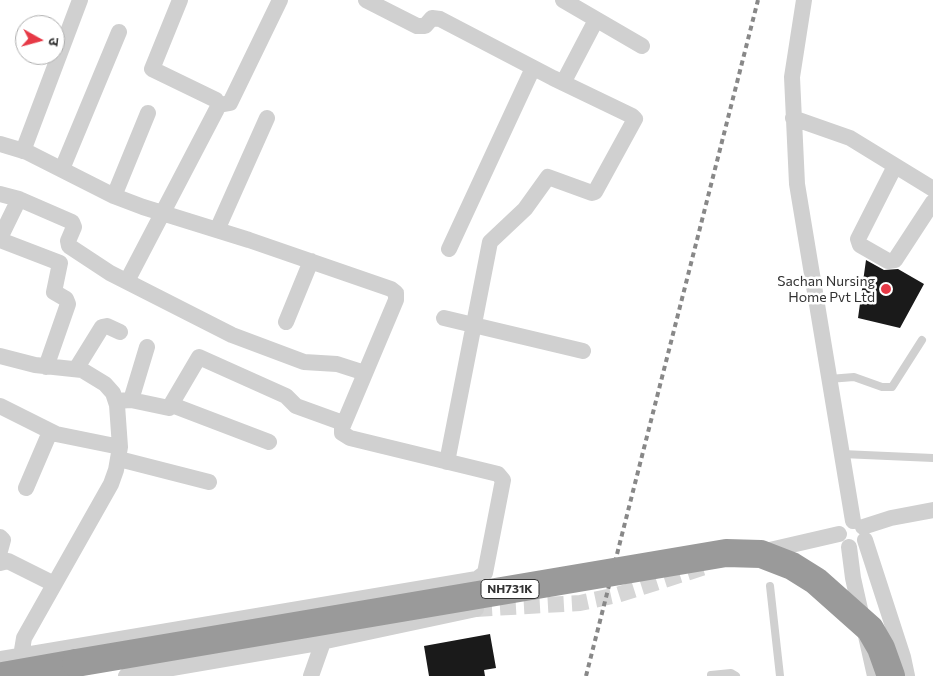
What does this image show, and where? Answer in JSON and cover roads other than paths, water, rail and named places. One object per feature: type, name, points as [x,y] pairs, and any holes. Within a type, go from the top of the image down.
[{"type":"highway","name":"NH731K","points":[[2,676],[726,553],[761,554],[792,566],[816,581],[870,629],[881,648],[892,676]]},
{"type":"street","points":[[23,151],[80,0]]},
{"type":"street","points":[[180,0],[152,69],[216,100],[219,105]]},
{"type":"street","points":[[219,105],[230,104],[280,0]]},
{"type":"street","points":[[366,0],[417,26],[425,26],[436,17],[563,83],[632,116],[634,123],[595,192],[592,193],[548,177],[525,209],[490,242],[447,462]]},
{"type":"street","points":[[563,0],[642,46]]},
{"type":"street","points":[[804,0],[792,77],[797,184],[842,454],[860,529],[903,657],[907,676]]},
{"type":"street","points":[[563,83],[596,20]]},
{"type":"street","points":[[62,169],[119,32]]},
{"type":"street","points":[[449,249],[534,68]]},
{"type":"street","points":[[127,281],[219,105]]},
{"type":"street","points":[[114,196],[148,113]]},
{"type":"street","points":[[216,230],[267,118]]},
{"type":"street","points":[[794,118],[850,138],[895,166],[933,192],[895,260],[888,261],[860,245],[858,239],[895,166]]},
{"type":"street","points":[[0,144],[23,151],[114,196],[391,289],[396,293],[396,300],[342,428],[345,436],[498,474],[503,480],[485,573],[477,579],[0,659]]},
{"type":"street","points":[[0,194],[19,198],[72,222],[74,226],[68,242],[69,246],[127,281],[241,338],[304,362],[337,364],[365,373]]},
{"type":"street","points":[[19,198],[0,239],[60,263],[54,292],[66,300],[68,304],[46,367]]},
{"type":"street","points":[[286,322],[311,261]]},
{"type":"street","points":[[444,318],[583,351]]},
{"type":"street","points":[[76,369],[102,327],[107,326],[120,332]]},
{"type":"street","points":[[21,656],[24,638],[111,484],[120,453],[123,400],[147,347]]},
{"type":"street","points":[[0,356],[46,367],[76,369],[105,384],[123,400],[166,408],[172,405],[199,357],[286,396],[296,406],[344,423]]},
{"type":"street","points":[[172,405],[269,442]]},
{"type":"street","points":[[2,412],[50,432],[209,482]]},
{"type":"street","points":[[26,488],[50,432]]},
{"type":"street","points":[[875,676],[842,527],[860,529],[891,518],[933,510]]},
{"type":"street","points":[[727,560],[844,541],[859,546],[860,529]]},
{"type":"street","points":[[0,537],[3,540],[0,559],[8,561],[54,584]]},
{"type":"street","points":[[126,676],[323,642],[476,609]]},
{"type":"street","points":[[312,676],[323,642]]},
{"type":"lane","points":[[829,379],[854,378],[882,387],[892,387],[922,340]]},
{"type":"lane","points":[[842,454],[933,458]]},
{"type":"lane","points":[[770,586],[780,676]]},
{"type":"lane","points":[[711,675],[731,673],[736,676]]},
{"type":"tunnel","points":[[476,609],[580,603],[617,595],[708,566]]},
{"type":"railway","points":[[586,676],[758,0]]},
{"type":"place","name":"Sachan Nursing Home Pvt Ltd","points":[[886,289]]}]
